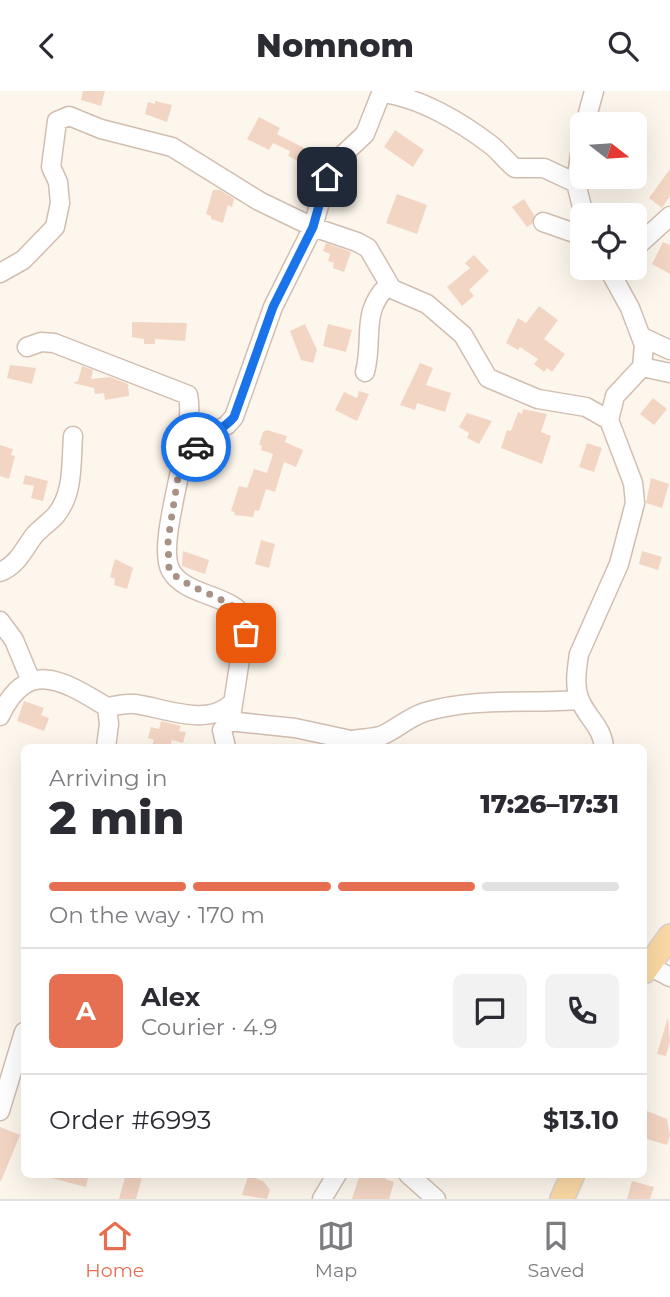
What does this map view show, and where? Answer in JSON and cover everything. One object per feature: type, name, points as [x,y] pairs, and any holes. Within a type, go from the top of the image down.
[{"type":"main road","points":[[647,967],[670,936]]},
{"type":"main road","points":[[565,1198],[572,1178]]},
{"type":"street","points":[[588,112],[594,91]]},
{"type":"street","points":[[181,466],[202,439],[227,425],[234,417],[273,307],[313,227],[320,196],[334,163],[365,134],[382,92],[395,94],[429,108],[474,133],[515,168],[544,169],[570,180]]},
{"type":"street","points":[[0,273],[23,260],[55,227],[60,203],[58,182],[51,167],[51,153],[56,125],[62,116],[172,147],[231,187],[313,227],[368,248],[388,285],[439,312],[470,344],[488,378],[538,399],[586,407],[609,420]]},
{"type":"street","points":[[647,237],[670,216]]},
{"type":"street","points":[[543,222],[570,231]]},
{"type":"street","points":[[603,744],[600,729],[580,700],[576,682],[579,654],[620,564],[635,503],[633,482],[609,420],[615,395],[642,367],[642,337],[614,280]]},
{"type":"street","points":[[365,372],[370,349],[370,310],[388,285]]},
{"type":"street","points":[[642,337],[670,350]]},
{"type":"street","points":[[27,347],[41,342],[54,343],[188,395],[190,409],[168,540],[169,570],[188,585],[238,610],[246,620],[230,713],[222,730],[225,744]]},
{"type":"street","points":[[642,367],[670,373]]},
{"type":"street","points":[[0,572],[17,561],[37,532],[57,513],[65,501],[70,488],[73,436]]},
{"type":"street","points":[[0,621],[14,640],[31,681]]},
{"type":"street","points":[[0,716],[14,694],[31,681],[55,680],[72,685],[107,707],[133,704],[200,714],[224,711],[295,728],[342,743],[382,735],[409,718],[470,702],[580,700]]},
{"type":"street","points":[[106,744],[109,724],[107,707]]},
{"type":"street","points":[[647,968],[670,977]]},
{"type":"street","points":[[0,1111],[21,1042]]},
{"type":"street","points":[[322,1199],[335,1178]]},
{"type":"street","points":[[412,1178],[436,1199]]},
{"type":"building","points":[[83,91],[105,91],[101,106],[81,100]]},
{"type":"building","points":[[155,101],[172,105],[167,122],[145,114],[148,102],[155,104]]},
{"type":"building","points":[[259,117],[280,128],[277,134],[308,150],[302,163],[288,156],[290,151],[273,143],[269,150],[247,139]]},
{"type":"building","points":[[395,130],[424,150],[413,167],[384,147]]},
{"type":"building","points":[[670,169],[670,196],[662,208],[649,198]]},
{"type":"building","points":[[213,190],[220,190],[234,199],[232,207],[228,205],[223,223],[206,214]]},
{"type":"building","points":[[397,194],[427,205],[417,234],[386,223]]},
{"type":"building","points":[[524,199],[534,215],[532,224],[527,227],[512,207]]},
{"type":"building","points":[[663,242],[670,245],[670,274],[652,264]]},
{"type":"building","points":[[326,243],[351,252],[344,272],[333,268],[334,263],[328,261],[330,254],[323,251]]},
{"type":"building","points":[[474,255],[489,271],[469,290],[474,296],[462,306],[447,287],[470,268],[465,263]]},
{"type":"building","points":[[539,306],[558,320],[544,339],[565,354],[552,372],[547,368],[544,372],[534,364],[538,359],[520,347],[518,350],[506,343],[518,318],[526,323]]},
{"type":"building","points":[[132,322],[187,323],[185,341],[155,339],[155,344],[144,344],[144,339],[132,337]]},
{"type":"building","points":[[305,324],[317,350],[313,363],[301,360],[290,331]]},
{"type":"building","points":[[328,324],[352,330],[346,352],[323,346]]},
{"type":"building","points":[[420,363],[433,368],[426,385],[451,393],[445,412],[417,403],[415,410],[400,405]]},
{"type":"building","points":[[10,365],[36,368],[32,384],[7,378]]},
{"type":"building","points":[[82,366],[93,370],[91,379],[110,377],[128,384],[129,396],[105,400],[104,393],[95,394],[94,388],[73,383],[78,381]]},
{"type":"building","points":[[359,391],[369,394],[357,421],[335,410],[344,392],[357,398]]},
{"type":"building","points":[[653,398],[667,409],[654,425],[640,414]]},
{"type":"building","points":[[523,409],[547,414],[541,432],[551,436],[542,464],[501,448],[507,430],[511,431],[518,412],[522,414]]},
{"type":"building","points":[[467,413],[492,421],[479,444],[467,438],[469,433],[459,427]]},
{"type":"building","points":[[267,430],[287,436],[285,442],[303,450],[296,467],[284,462],[275,492],[266,489],[259,511],[255,510],[253,517],[234,515],[235,512],[231,511],[239,486],[247,488],[254,469],[267,473],[273,454],[261,450],[262,446],[259,445],[263,432]]},
{"type":"building","points":[[587,443],[602,448],[594,472],[579,467]]},
{"type":"building","points":[[0,445],[13,449],[11,455],[15,456],[9,479],[0,476]]},
{"type":"building","points":[[25,475],[48,481],[43,501],[31,498],[34,486],[23,484]]},
{"type":"building","points":[[651,478],[669,484],[662,508],[646,503]]},
{"type":"building","points":[[261,540],[275,544],[269,568],[255,564]]},
{"type":"building","points":[[183,551],[209,560],[205,574],[182,566]]},
{"type":"building","points":[[642,551],[662,557],[658,570],[639,564]]},
{"type":"building","points":[[115,559],[133,568],[127,589],[114,585],[115,579],[110,577]]},
{"type":"building","points":[[24,701],[44,708],[41,715],[49,718],[44,731],[17,721]]},
{"type":"building","points":[[161,721],[181,726],[179,731],[186,732],[183,743],[172,740],[171,744],[152,744],[154,740],[148,738],[151,727],[159,729]]},
{"type":"building","points":[[668,1017],[670,1041],[666,1056],[657,1054]]},
{"type":"building","points":[[647,1111],[667,1119],[670,1135],[667,1145],[647,1139]]},
{"type":"building","points":[[0,1127],[20,1135],[1,1181],[0,1181]]},
{"type":"building","points":[[52,1178],[88,1178],[86,1187]]},
{"type":"building","points":[[125,1178],[142,1178],[136,1199],[119,1199]]},
{"type":"building","points":[[247,1178],[263,1181],[270,1190],[267,1199],[242,1195]]},
{"type":"building","points":[[359,1178],[385,1178],[394,1182],[389,1199],[352,1199]]},
{"type":"building","points":[[632,1181],[654,1187],[650,1199],[627,1199]]},
{"type":"way so far","points":[[196,447],[181,466],[178,477],[168,540],[169,570],[177,579],[238,610],[246,620],[246,633]]},
{"type":"route","points":[[196,447],[209,433],[218,431],[234,417],[273,307],[313,227],[327,177]]}]
